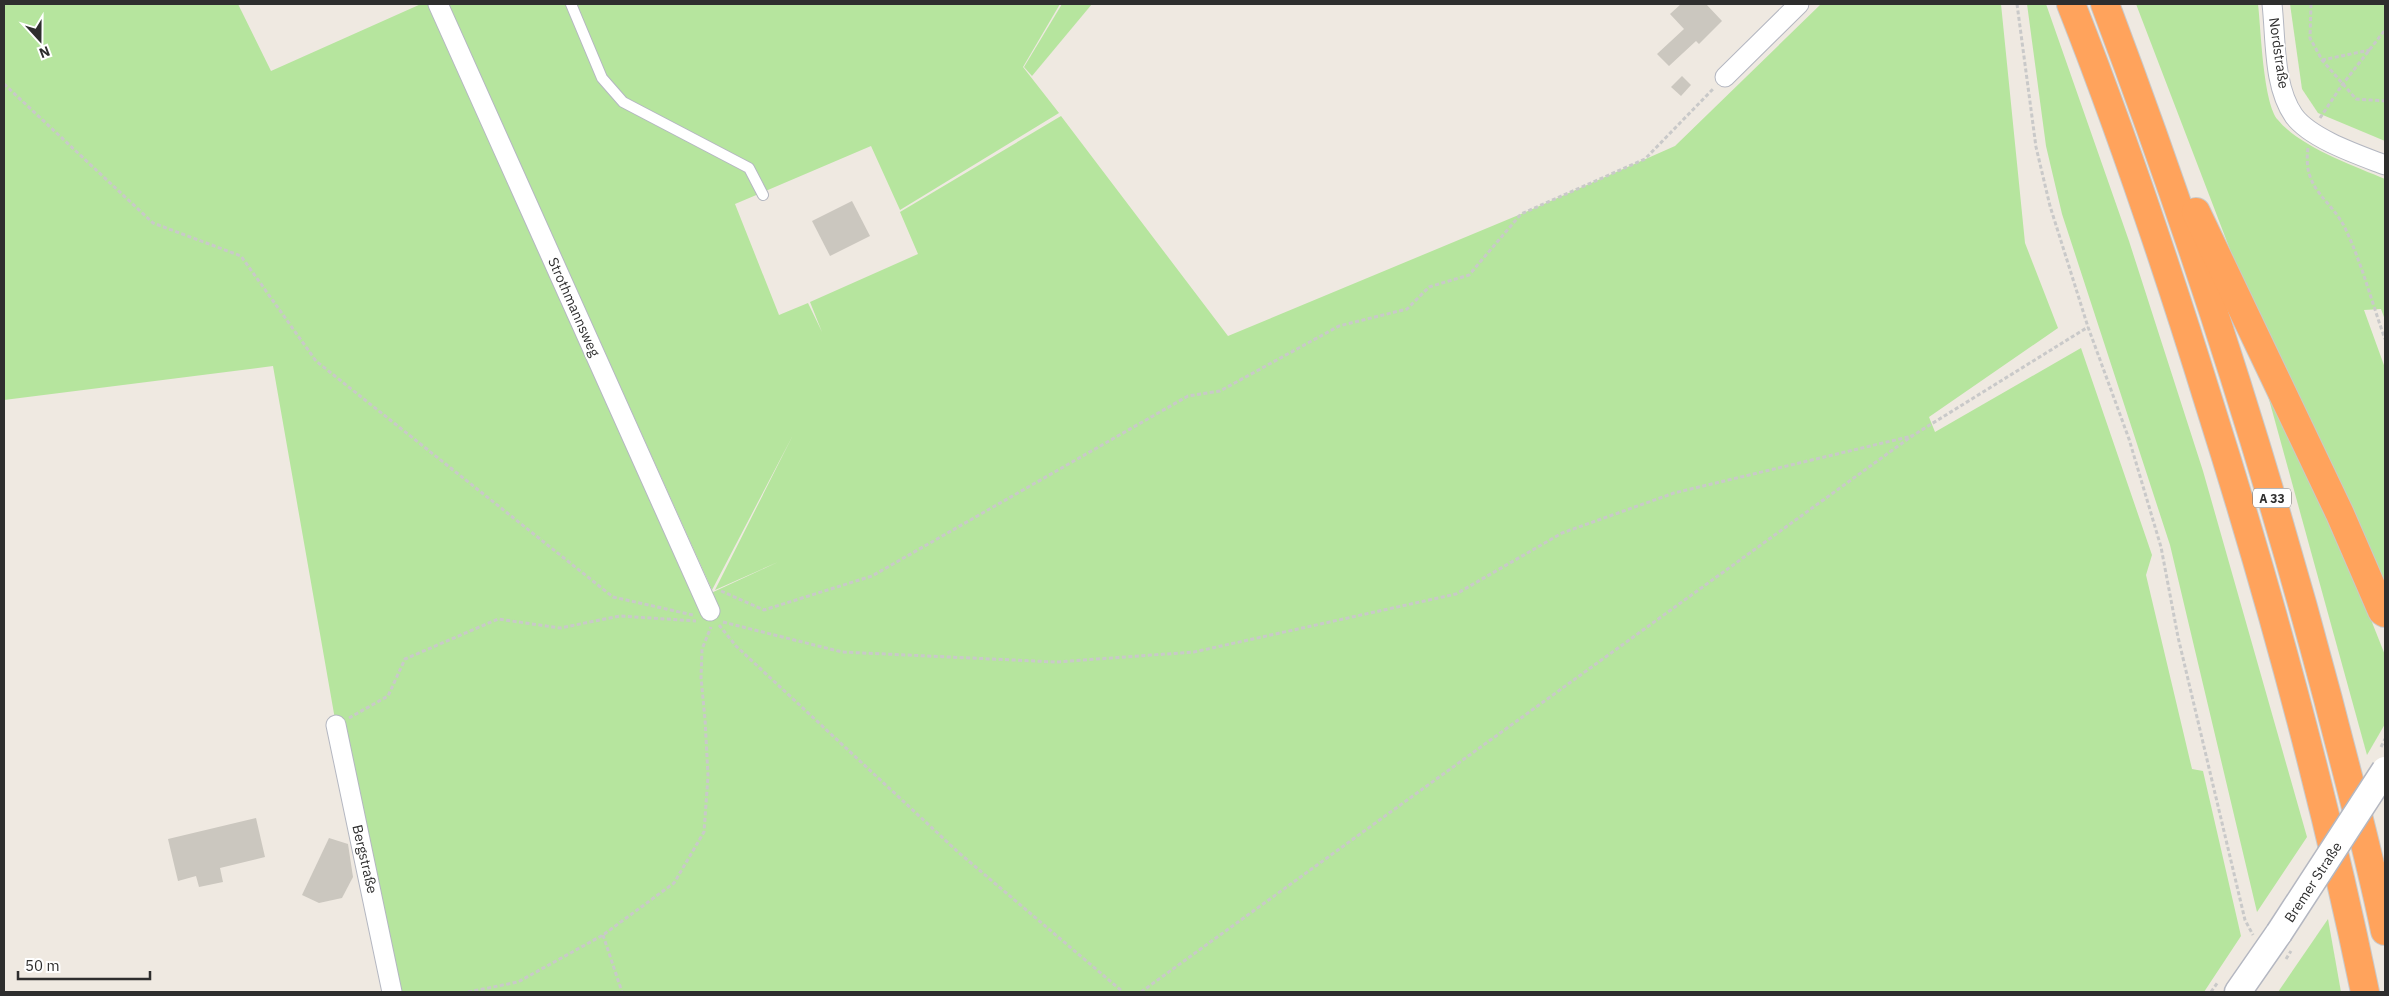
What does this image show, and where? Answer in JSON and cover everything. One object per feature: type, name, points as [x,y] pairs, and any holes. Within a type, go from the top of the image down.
[{"type":"highway","name":"A 33","points":[[2071,4],[2162,253],[2241,504],[2278,631],[2344,890],[2365,992]]},
{"type":"highway","name":"A 33","points":[[2105,4],[2191,241],[2271,492],[2366,842],[2385,931]]},
{"type":"highway","points":[[2131,73],[2340,514],[2384,615]]},
{"type":"main road","name":"Bremer Straße","points":[[2238,992],[2273,942],[2383,758]]},
{"type":"street","name":"Strothmannsweg","points":[[438,4],[706,617]]},
{"type":"street","points":[[1725,77],[1799,4]]},
{"type":"street","name":"Nordstraße","points":[[2272,4],[2280,78],[2286,99],[2295,117],[2311,131],[2385,165]]},
{"type":"street","name":"Bergstraße","points":[[336,725],[392,992]]},
{"type":"lane","points":[[571,4],[602,78],[623,102],[749,168],[763,195]]},
{"type":"path","points":[[2018,4],[2036,147],[2050,206],[2088,327],[2129,439],[2161,548],[2178,638],[2245,920],[2254,936],[2273,942]]},
{"type":"path","points":[[2311,4],[2310,38],[2322,60],[2356,99],[2385,101]]},
{"type":"path","points":[[2385,30],[2342,85],[2311,131],[2307,158],[2311,181],[2321,198],[2346,228],[2385,339]]},
{"type":"path","points":[[2322,60],[2370,50]]},
{"type":"path","points":[[468,992],[518,982],[603,935],[674,883],[704,832],[708,776],[701,678],[702,649],[706,617],[722,590],[764,610],[872,576],[1188,396],[1220,391],[1339,326],[1407,309],[1429,287],[1469,275],[1521,214],[1645,159],[1725,77]]},
{"type":"path","points":[[4,84],[153,224],[241,256],[316,361],[613,597],[706,617],[842,652],[1056,662],[1194,652],[1456,594],[1562,533],[1674,493],[1912,436]]},
{"type":"path","points":[[1141,992],[1912,436],[2088,327]]},
{"type":"path","points":[[336,725],[388,696],[404,659],[498,619],[560,628],[620,616],[706,617],[958,852],[1123,992]]},
{"type":"path","points":[[2383,758],[2385,740]]},
{"type":"path","points":[[603,935],[622,992]]},
{"type":"green space","points":[[4,4],[238,4],[271,71],[421,4],[428,4],[696,600],[778,562],[715,590],[793,435],[712,590],[448,4],[1060,4],[1023,67],[1059,113],[900,210],[871,146],[735,204],[779,315],[808,303],[822,332],[810,302],[918,254],[900,212],[1061,116],[1228,336],[1521,214],[1675,146],[1821,4],[2001,4],[2025,243],[2058,328],[1929,417],[1935,432],[2081,348],[2152,555],[2146,575],[2192,769],[2203,771],[2241,936],[2204,992],[392,992],[336,725],[273,366],[4,400]]},
{"type":"green space","points":[[1062,4],[1092,4],[1032,76],[1024,67]]},
{"type":"green space","points":[[2027,4],[2046,4],[2129,241],[2203,471],[2307,837],[2257,912],[2170,545],[2062,214],[2046,146]]},
{"type":"green space","points":[[2136,4],[2258,4],[2266,82],[2273,111],[2278,120],[2288,130],[2313,147],[2343,162],[2385,179],[2385,320],[2381,309],[2364,310],[2385,368],[2385,593],[2252,307]]},
{"type":"green space","points":[[2290,4],[2385,4],[2385,141],[2318,113],[2302,89]]},
{"type":"green space","points":[[2262,374],[2329,514],[2385,655],[2385,724],[2367,755]]},
{"type":"green space","points":[[2328,919],[2341,992],[2278,992]]},
{"type":"building","points":[[1681,4],[1706,4],[1722,21],[1699,44],[1696,41],[1669,66],[1657,54],[1684,29],[1670,14]]},
{"type":"building","points":[[1682,76],[1691,85],[1681,96],[1671,87]]},
{"type":"building","points":[[852,201],[870,236],[830,256],[812,221]]},
{"type":"building","points":[[256,818],[265,857],[220,868],[223,882],[199,887],[196,876],[178,881],[168,839]]},
{"type":"building","points":[[329,838],[348,844],[353,877],[342,898],[319,903],[302,895]]}]
